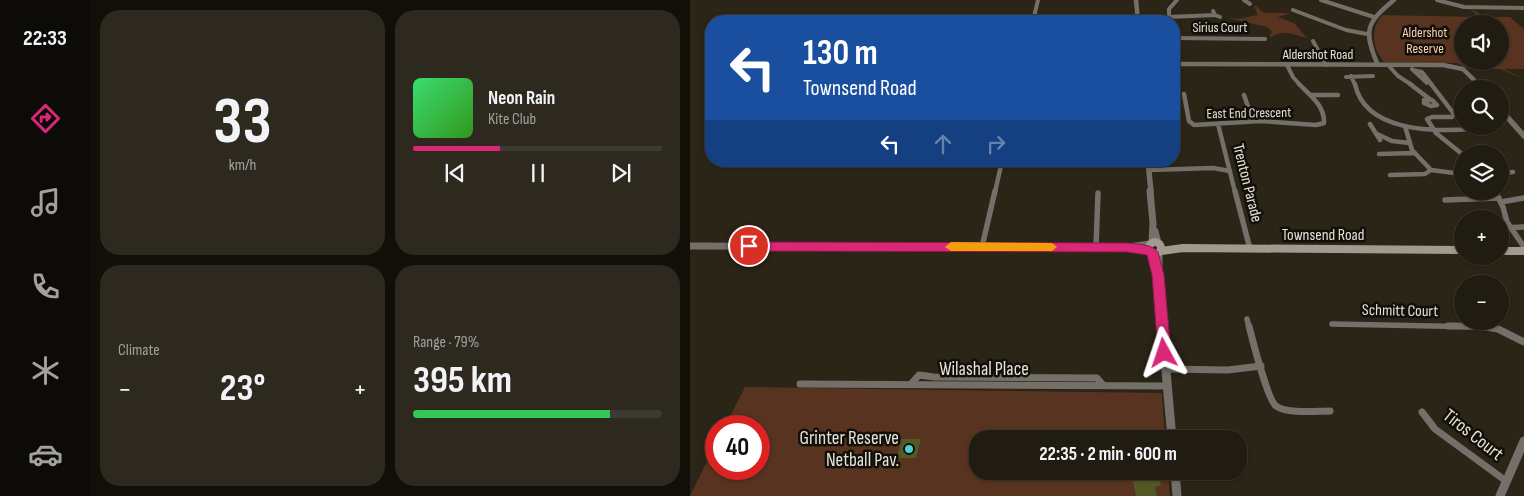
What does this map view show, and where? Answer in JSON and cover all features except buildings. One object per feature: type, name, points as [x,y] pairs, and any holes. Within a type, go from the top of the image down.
[{"type":"main road","name":"Townsend Road","points":[[1155,248],[1454,250]]},
{"type":"main road","points":[[1509,250],[1524,249]]},
{"type":"street","points":[[1034,15],[1038,0]]},
{"type":"street","points":[[1136,0],[1137,15]]},
{"type":"street","points":[[1168,15],[1168,9],[1177,0]]},
{"type":"street","points":[[1244,0],[1250,4]]},
{"type":"street","points":[[1321,0],[1374,17]]},
{"type":"street","points":[[1376,63],[1370,50],[1367,34],[1374,17],[1394,0]]},
{"type":"street","points":[[1437,0],[1464,7],[1523,8]]},
{"type":"street","points":[[1438,8],[1442,2]]},
{"type":"street","points":[[1293,10],[1346,30],[1367,34]]},
{"type":"street","points":[[1180,17],[1214,13],[1220,17]]},
{"type":"street","name":"Sirius Court","points":[[1180,38],[1266,39]]},
{"type":"street","points":[[1313,41],[1326,65]]},
{"type":"street","name":"Aldershot Road","points":[[1180,64],[1368,65],[1376,63],[1461,67],[1473,80]]},
{"type":"street","name":"East End Crescent","points":[[1184,94],[1191,123],[1196,125],[1253,121],[1322,125],[1326,122],[1324,116],[1312,95],[1294,78],[1287,65]]},
{"type":"street","points":[[1388,65],[1397,77],[1424,92],[1431,100]]},
{"type":"street","points":[[1409,65],[1412,70],[1433,87],[1454,115],[1427,118],[1434,130],[1454,147]]},
{"type":"street","points":[[1373,76],[1349,76],[1355,81],[1356,94],[1365,106],[1385,119],[1406,126],[1434,130],[1454,129]]},
{"type":"street","points":[[1244,95],[1253,121]]},
{"type":"street","points":[[1312,95],[1338,95]]},
{"type":"street","points":[[1509,119],[1524,136]]},
{"type":"street","name":"Trenton Parade","points":[[1218,124],[1250,249]]},
{"type":"street","points":[[1370,124],[1380,140]]},
{"type":"street","points":[[1406,126],[1415,154],[1431,170],[1454,173]]},
{"type":"street","points":[[1377,134],[1392,141],[1410,143]]},
{"type":"street","points":[[1379,154],[1415,154]]},
{"type":"street","points":[[982,247],[1001,167]]},
{"type":"street","points":[[1149,167],[1171,430]]},
{"type":"street","points":[[1149,170],[1213,168],[1230,170]]},
{"type":"street","points":[[1390,175],[1425,174],[1431,170]]},
{"type":"street","points":[[1509,173],[1513,172]]},
{"type":"street","points":[[1096,247],[1098,193]]},
{"type":"street","points":[[1509,199],[1524,198]]},
{"type":"street","points":[[1445,200],[1454,200]]},
{"type":"street","points":[[1500,200],[1503,210]]},
{"type":"street","points":[[1509,226],[1524,227]]},
{"type":"street","points":[[1509,226],[1524,249]]},
{"type":"street","name":"Townsend Road","points":[[690,246],[1155,248]]},
{"type":"street","points":[[1247,318],[1262,366],[1268,395],[1275,406],[1287,410],[1330,411]]},
{"type":"street","name":"Schmitt Court","points":[[1332,324],[1479,326],[1498,329],[1524,342]]},
{"type":"street","points":[[1166,369],[1228,370],[1262,366]]},
{"type":"street","name":"Wilashal Place","points":[[800,384],[1167,386]]},
{"type":"street","name":"Tiros Court","points":[[1422,412],[1435,429],[1506,481]]},
{"type":"street","points":[[1500,496],[1524,442]]},
{"type":"street","points":[[1176,480],[1177,496]]},
{"type":"green space","points":[[1256,6],[1264,13],[1291,13],[1278,17],[1294,23],[1307,38],[1290,33],[1277,34],[1271,37],[1269,36],[1272,32],[1267,27],[1228,18],[1239,19],[1257,15],[1256,9],[1253,7]]},
{"type":"green space","name":"Aldershot Reserve","points":[[1470,9],[1483,15],[1476,15]]},
{"type":"green space","name":"Aldershot Reserve","points":[[1382,15],[1454,16],[1454,63],[1384,62],[1377,51],[1374,39],[1378,21]]},
{"type":"green space","name":"Aldershot Reserve","points":[[1509,17],[1524,29],[1524,69],[1509,69]]},
{"type":"green space","name":"Aldershot Reserve","points":[[1502,70],[1506,70],[1524,79]]},
{"type":"green space","points":[[745,387],[1162,393],[1164,430],[969,430],[969,480],[1169,480],[1170,496],[690,496],[705,465],[705,480],[770,480],[770,415],[731,415]]},
{"type":"slow traffic","points":[[951,247],[1052,247]]},
{"type":"place","name":"Grinter Reserve Netball Pav.","points":[[909,449]]},
{"type":"route","points":[[749,246],[1127,247],[1150,251],[1152,252],[1158,275],[1164,353]]}]
